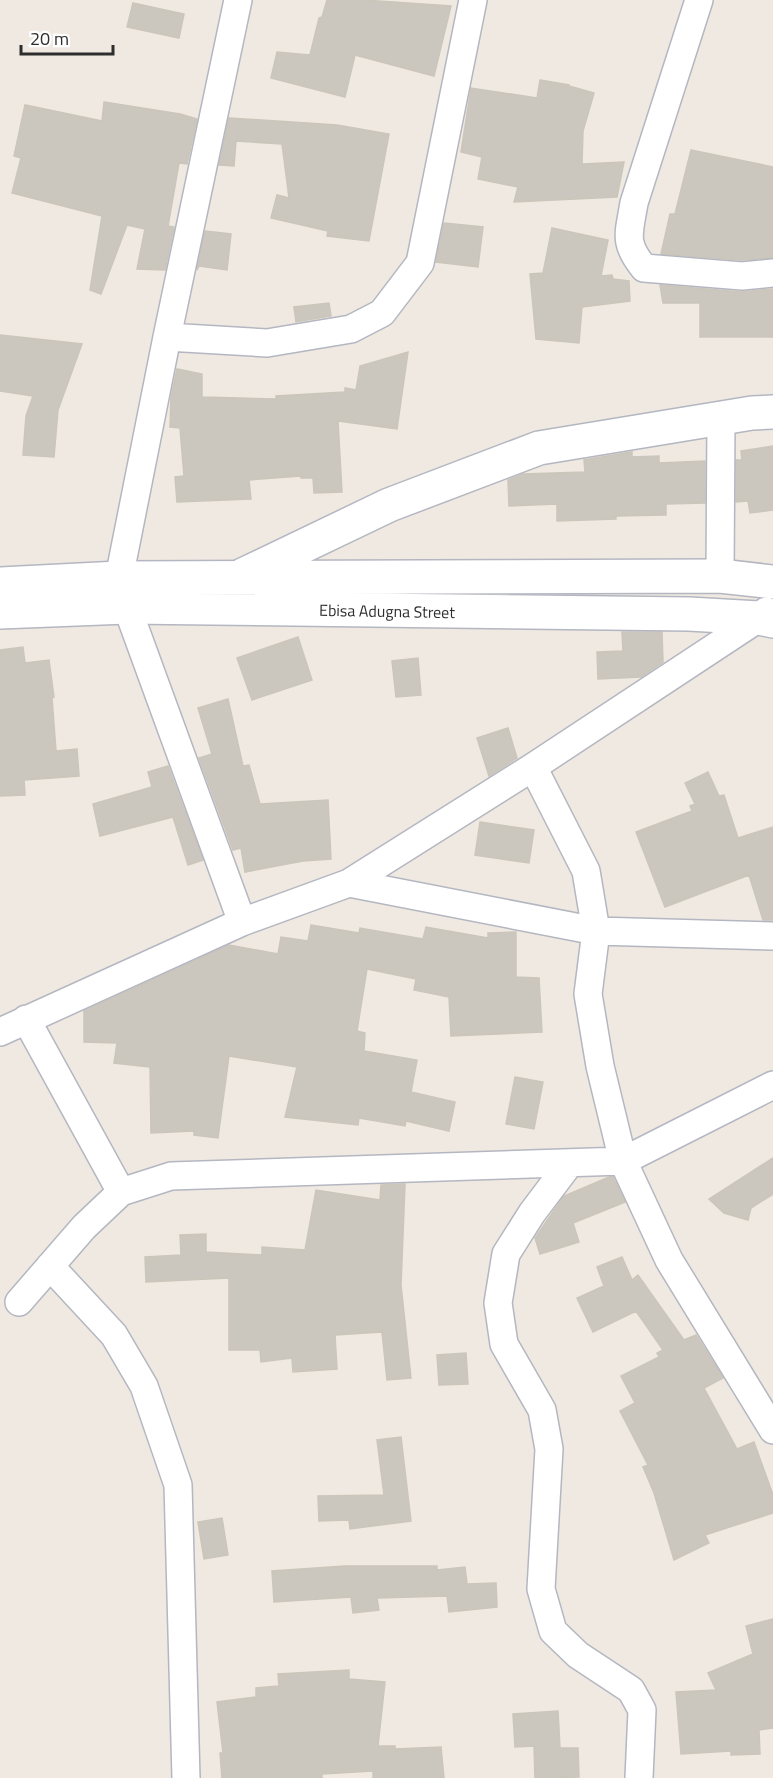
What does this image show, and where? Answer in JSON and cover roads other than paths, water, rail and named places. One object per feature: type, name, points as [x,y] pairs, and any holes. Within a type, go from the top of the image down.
[{"type":"main road","points":[[234,579],[389,505],[539,448],[752,413],[773,412]]},
{"type":"main road","name":"Ebisa Adugna Street","points":[[0,612],[234,579],[720,576],[773,582]]},
{"type":"main road","name":"Ebisa Adugna Street","points":[[0,584],[123,593],[689,614],[768,614]]},
{"type":"street","points":[[238,0],[167,337],[123,593],[242,922]]},
{"type":"street","points":[[167,337],[267,343],[351,329],[382,313],[420,263],[473,0]]},
{"type":"street","points":[[699,0],[634,203],[628,238],[632,253],[644,268],[742,276],[773,273]]},
{"type":"street","points":[[720,576],[721,418]]},
{"type":"street","points":[[0,1032],[242,922],[349,883],[768,614]]},
{"type":"street","points":[[533,767],[586,871],[596,931],[588,994],[600,1066],[623,1161],[669,1260],[773,1430]]},
{"type":"street","points":[[349,883],[596,931],[773,936]]},
{"type":"street","points":[[26,1019],[121,1192]]},
{"type":"street","points":[[19,1302],[84,1227],[121,1192],[171,1176],[623,1161],[773,1085]]},
{"type":"street","points":[[569,1164],[532,1213],[506,1254],[498,1303],[504,1344],[542,1410],[549,1449],[541,1589],[553,1631],[578,1655],[631,1690],[642,1710],[639,1778]]},
{"type":"street","points":[[50,1266],[114,1335],[144,1386],[178,1485],[186,1778]]}]
